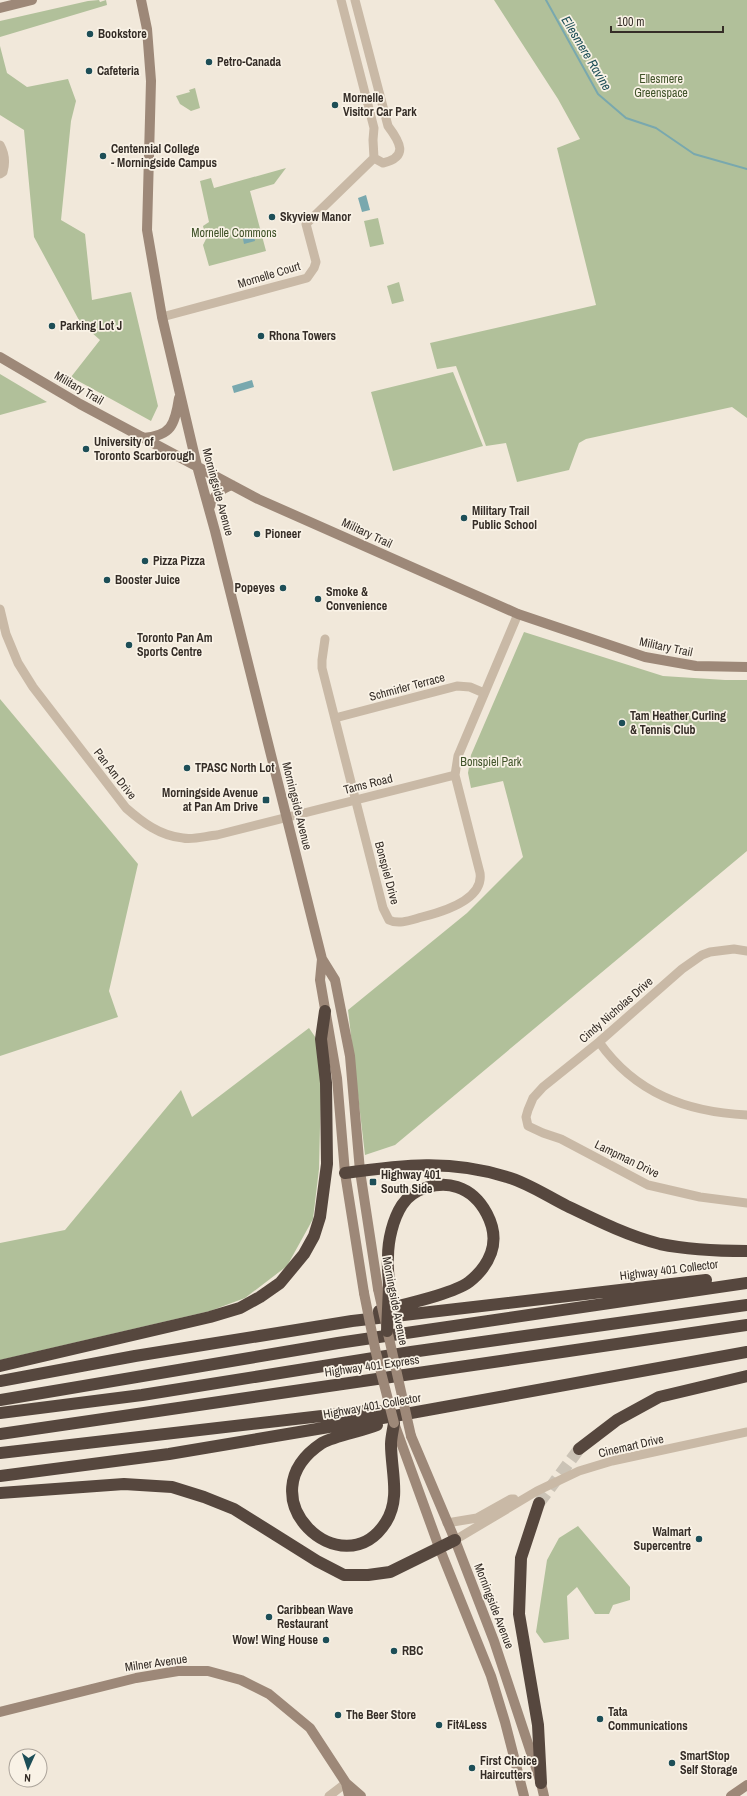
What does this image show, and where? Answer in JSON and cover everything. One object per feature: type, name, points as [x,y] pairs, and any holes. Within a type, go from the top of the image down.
[{"type":"highway","points":[[0,1366],[210,1317],[240,1308],[260,1297],[280,1283],[304,1254],[314,1236],[320,1217],[327,1164],[326,1084],[322,1039],[325,1011]]},
{"type":"highway","points":[[345,1173],[395,1166],[435,1164],[484,1170],[509,1177],[602,1222],[658,1243],[686,1248],[747,1251]]},
{"type":"highway","points":[[352,1321],[364,1315],[449,1291],[468,1283],[481,1270],[491,1253],[494,1235],[491,1222],[481,1204],[472,1196],[457,1187],[441,1185],[426,1187],[413,1194],[403,1204],[391,1233],[388,1256],[384,1288],[387,1331]]},
{"type":"highway","name":"Highway 401 Collector","points":[[0,1381],[135,1356],[352,1321],[747,1276]]},
{"type":"highway","points":[[0,1400],[338,1343],[747,1283]]},
{"type":"highway","name":"Highway 401 Express","points":[[0,1413],[142,1395],[411,1352],[747,1305]]},
{"type":"highway","name":"Highway 401 Express","points":[[0,1434],[747,1325]]},
{"type":"highway","name":"Highway 401 Collector","points":[[0,1476],[169,1454],[397,1419],[747,1352]]},
{"type":"highway","points":[[579,1450],[617,1420],[659,1397],[747,1376]]},
{"type":"highway","points":[[0,1453],[374,1410],[397,1419]]},
{"type":"highway","points":[[397,1419],[392,1508],[385,1523],[374,1535],[359,1544],[341,1546],[321,1539],[304,1525],[294,1506],[293,1482],[298,1467],[304,1457],[324,1442],[397,1419]]},
{"type":"highway","points":[[0,1493],[124,1484],[172,1487],[204,1497],[234,1509],[317,1561],[344,1574],[368,1575],[390,1572],[455,1540]]},
{"type":"highway","points":[[540,1503],[521,1558],[519,1614],[538,1725],[541,1783]]},
{"type":"main road","points":[[0,8],[32,0]]},
{"type":"main road","name":"Morningside Avenue","points":[[141,0],[147,29],[151,81],[147,230],[162,317],[197,466],[322,959],[335,980],[348,1050],[360,1171],[384,1288]]},
{"type":"main road","name":"Military Trail","points":[[0,357],[80,404],[232,485],[420,572],[518,614],[645,657],[696,666],[747,667]]},
{"type":"main road","points":[[143,438],[164,435],[169,430],[178,408],[180,394]]},
{"type":"main road","points":[[209,509],[212,501],[220,490],[232,485]]},
{"type":"main road","name":"Morningside Avenue","points":[[322,959],[320,980],[337,1078],[345,1173],[364,1293],[376,1353],[397,1419]]},
{"type":"main road","name":"Morningside Avenue","points":[[387,1331],[411,1436],[455,1540],[494,1641],[544,1796]]},
{"type":"main road","points":[[395,1440],[491,1676],[505,1722],[524,1796]]},
{"type":"main road","name":"Milner Avenue","points":[[0,1712],[136,1678],[178,1671],[208,1671],[241,1680],[269,1694],[310,1728],[346,1783],[361,1796]]},
{"type":"main road","name":"Milner Avenue","points":[[346,1783],[349,1796]]},
{"type":"main road","points":[[731,1796],[747,1785]]},
{"type":"street","points":[[341,0],[374,128],[374,158],[383,163],[397,158],[400,153],[399,144],[388,126],[355,0]]},
{"type":"street","points":[[0,145],[5,156],[5,164],[3,172],[0,174]]},
{"type":"street","name":"Mornelle Court","points":[[162,317],[307,278],[316,262],[306,224],[374,158]]},
{"type":"street","name":"Pan Am Drive","points":[[0,609],[6,634],[18,663],[33,687],[126,808],[142,823],[158,831],[183,839],[217,835],[286,817]]},
{"type":"street","name":"Bonspiel Drive","points":[[325,639],[322,668],[386,915],[394,923],[404,922],[450,910],[476,890],[481,880],[455,775],[458,756],[518,614]]},
{"type":"street","name":"Schmirler Terrace","points":[[335,718],[457,686],[470,687],[484,693]]},
{"type":"street","name":"Tams Road","points":[[286,817],[455,775]]},
{"type":"street","name":"Cindy Nicholas Drive","points":[[526,1123],[526,1117],[533,1098],[543,1087],[599,1042],[682,969],[702,955],[726,949],[747,951]]},
{"type":"street","points":[[599,1042],[626,1074],[679,1104],[725,1114],[747,1115]]},
{"type":"street","name":"Lampman Drive","points":[[526,1123],[528,1126],[561,1139],[648,1185],[700,1197],[747,1203]]},
{"type":"street","name":"Cinemart Drive","points":[[455,1540],[525,1498],[567,1476],[612,1461],[747,1432]]},
{"type":"street","name":"Cinemart Drive","points":[[447,1523],[477,1518],[510,1499],[525,1498]]},
{"type":"street","points":[[329,1796],[346,1783]]},
{"type":"green space","points":[[99,0],[100,2],[106,0],[107,5],[0,37],[0,21],[88,1]]},
{"type":"green space","name":"Ellesmere Greenspace","points":[[494,0],[747,0],[747,418],[732,407],[586,439],[579,443],[569,470],[517,482],[506,443],[486,446],[456,366],[437,369],[430,343],[596,305],[557,148],[580,139],[558,99]]},
{"type":"green space","points":[[0,46],[7,73],[27,87],[68,79],[76,101],[71,121],[61,220],[85,234],[92,300],[131,292],[158,406],[151,421],[71,377],[100,340],[80,322],[34,237],[24,130],[0,115]]},
{"type":"green space","points":[[195,88],[200,108],[191,111],[180,104],[176,96],[190,92],[189,90]]},
{"type":"green space","name":"Mornelle Commons","points":[[286,168],[274,184],[250,191],[266,251],[209,266],[203,245],[206,239],[203,226],[209,222],[200,181],[211,178],[214,188]]},
{"type":"green space","points":[[378,218],[384,244],[370,247],[364,221]]},
{"type":"green space","points":[[399,282],[404,301],[392,304],[387,286]]},
{"type":"green space","points":[[453,372],[483,446],[393,471],[371,392]]},
{"type":"green space","points":[[0,374],[47,402],[0,415]]},
{"type":"green space","name":"Bonspiel Park","points":[[524,632],[663,676],[747,680],[747,851],[395,1145],[365,1155],[348,1010],[467,913],[523,857],[503,781],[471,788],[468,773],[471,755]]},
{"type":"green space","points":[[0,699],[138,864],[109,991],[118,1017],[0,1056]]},
{"type":"green space","points":[[309,1028],[320,1044],[321,1084],[319,1169],[313,1219],[287,1266],[245,1298],[210,1311],[0,1360],[0,1243],[65,1230],[181,1090],[192,1117]]},
{"type":"green space","points":[[578,1526],[630,1587],[630,1600],[613,1605],[609,1614],[595,1614],[577,1587],[567,1596],[569,1639],[544,1643],[536,1632],[547,1560],[559,1538]]},
{"type":"water","points":[[366,195],[370,210],[362,212],[358,198]]},
{"type":"water","points":[[253,231],[255,241],[244,244],[242,234]]},
{"type":"water","points":[[252,380],[254,387],[234,393],[232,386]]},
{"type":"waterway","name":"Ellesmere Ravine","points":[[546,0],[598,94],[626,118],[656,128],[694,154],[747,169]]},
{"type":"tunnel","points":[[539,1503],[579,1449]]},
{"type":"place","name":"Bookstore","points":[[90,34]]},
{"type":"place","name":"Petro-Canada","points":[[209,62]]},
{"type":"place","name":"Cafeteria","points":[[89,71]]},
{"type":"place","name":"Mornelle Visitor Car Park","points":[[335,105]]},
{"type":"place","name":"Centennial College - Morningside Campus","points":[[103,156]]},
{"type":"place","name":"Skyview Manor","points":[[272,217]]},
{"type":"place","name":"Parking Lot J","points":[[52,326]]},
{"type":"place","name":"Rhona Towers","points":[[261,336]]},
{"type":"place","name":"University of Toronto Scarborough","points":[[86,449]]},
{"type":"place","name":"Military Trail Public School","points":[[464,518]]},
{"type":"place","name":"Pioneer","points":[[257,534]]},
{"type":"place","name":"Pizza Pizza","points":[[145,561]]},
{"type":"place","name":"Booster Juice","points":[[107,580]]},
{"type":"place","name":"Popeyes","points":[[283,588]]},
{"type":"place","name":"Smoke & Convenience","points":[[318,599]]},
{"type":"place","name":"Toronto Pan Am Sports Centre","points":[[129,645]]},
{"type":"place","name":"Tam Heather Curling & Tennis Club","points":[[622,723]]},
{"type":"place","name":"TPASC North Lot","points":[[187,768]]},
{"type":"place","name":"Morningside Avenue at Pan Am Drive","points":[[266,800]]},
{"type":"place","name":"Highway 401 South Side","points":[[373,1182]]},
{"type":"place","name":"Walmart Supercentre","points":[[699,1539]]},
{"type":"place","name":"Caribbean Wave Restaurant","points":[[269,1617]]},
{"type":"place","name":"Wow! Wing House","points":[[326,1640]]},
{"type":"place","name":"RBC","points":[[394,1651]]},
{"type":"place","name":"The Beer Store","points":[[338,1715]]},
{"type":"place","name":"Tata Communications","points":[[600,1719]]},
{"type":"place","name":"Fit4Less","points":[[439,1725]]},
{"type":"place","name":"SmartStop Self Storage","points":[[672,1763]]},
{"type":"place","name":"First Choice Haircutters","points":[[472,1768]]}]
